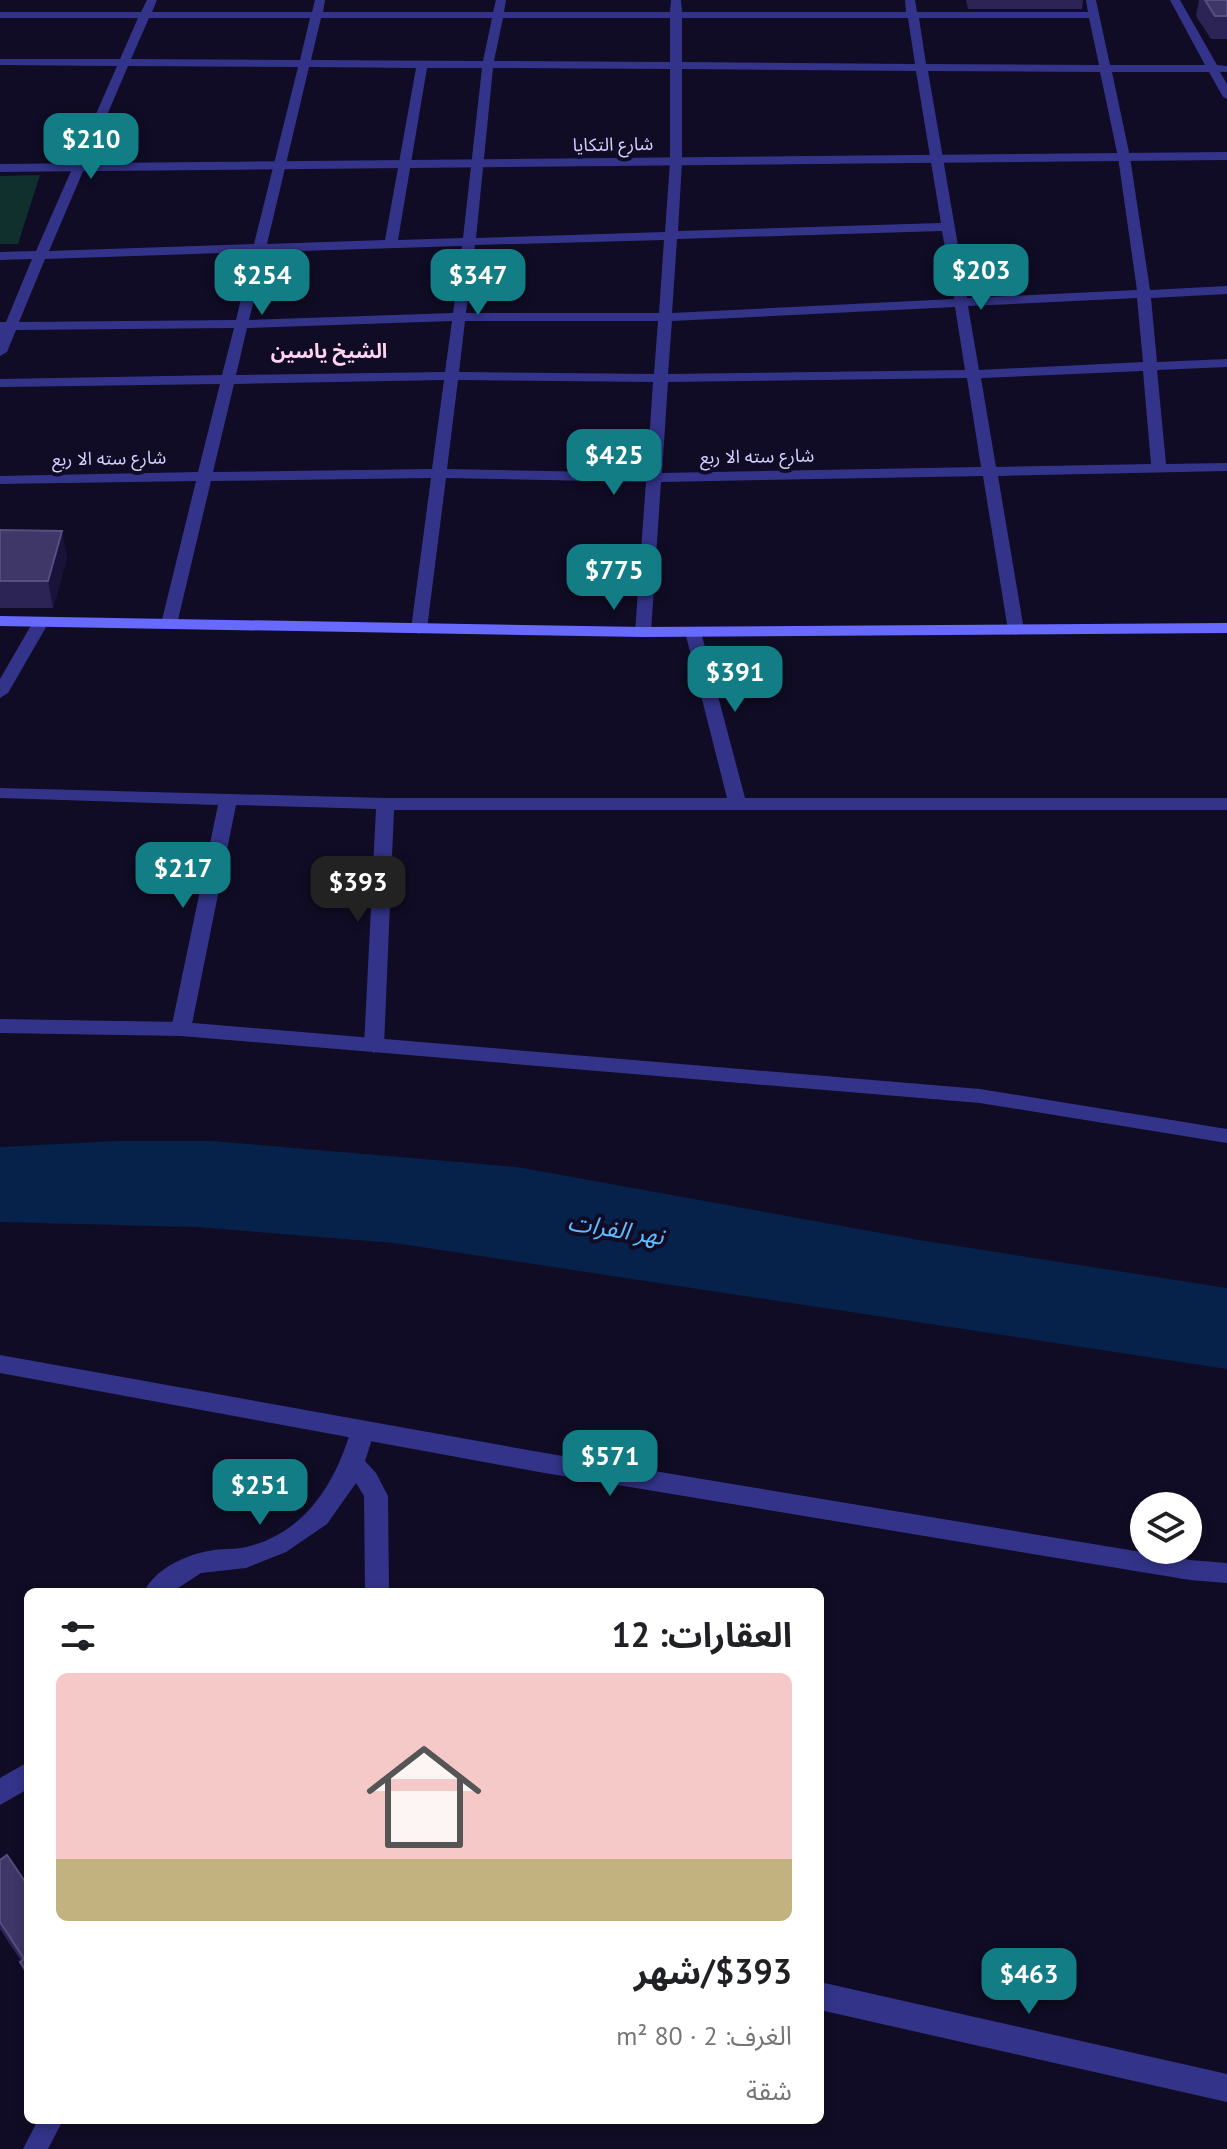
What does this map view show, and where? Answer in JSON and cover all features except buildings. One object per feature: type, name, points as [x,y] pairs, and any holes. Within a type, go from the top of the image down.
[{"type":"main road","points":[[0,621],[643,632],[1227,628]]},
{"type":"street","points":[[0,352],[5,326],[152,0]]},
{"type":"street","points":[[1091,0],[1124,157],[1144,296],[1159,469]]},
{"type":"street","points":[[1175,0],[1220,69],[1227,95]]},
{"type":"street","points":[[169,624],[318,7]]},
{"type":"street","points":[[0,15],[146,15],[318,7],[911,7],[1094,15]]},
{"type":"street","points":[[419,629],[479,163],[488,64],[500,7]]},
{"type":"street","points":[[643,632],[676,162],[676,7]]},
{"type":"street","points":[[911,7],[1016,630]]},
{"type":"street","points":[[6,66],[303,63],[1220,69]]},
{"type":"street","points":[[391,244],[422,64]]},
{"type":"street","name":"شارع التكايا","points":[[0,168],[1227,156]]},
{"type":"street","points":[[0,256],[948,227]]},
{"type":"street","points":[[5,326],[241,324],[459,317],[665,317],[1227,290]]},
{"type":"street","points":[[0,383],[452,376],[661,378],[973,374],[1227,363]]},
{"type":"street","name":"شارع سته الا ربع","points":[[0,480],[439,473],[654,478],[1227,467]]},
{"type":"street","points":[[0,693],[41,622]]},
{"type":"street","points":[[693,632],[738,805]]},
{"type":"street","points":[[0,793],[385,804],[1227,804]]},
{"type":"street","points":[[181,1029],[228,800]]},
{"type":"street","points":[[374,1046],[385,804]]},
{"type":"street","points":[[0,1026],[181,1029],[980,1096],[1227,1136]]},
{"type":"street","points":[[0,1364],[363,1430],[1144,1563],[1227,1573]]},
{"type":"street","points":[[161,1588],[180,1571],[208,1561],[239,1559],[272,1549],[314,1524],[338,1496],[353,1464],[363,1430]]},
{"type":"street","points":[[353,1464],[368,1480],[376,1496],[377,1588]]},
{"type":"street","points":[[0,1793],[24,1777]]},
{"type":"street","points":[[824,1997],[1227,2088]]},
{"type":"lane","points":[[35,2149],[49,2124]]},
{"type":"green space","points":[[40,175],[18,244],[0,244],[0,176]]},
{"type":"water","name":"نهر الفرات","points":[[117,1141],[212,1141],[517,1167],[925,1241],[1227,1288],[1227,1369],[395,1243],[196,1227],[0,1222],[0,1147]]},
{"type":"district","name":"الشيخ ياسين","points":[[329,351]]}]
